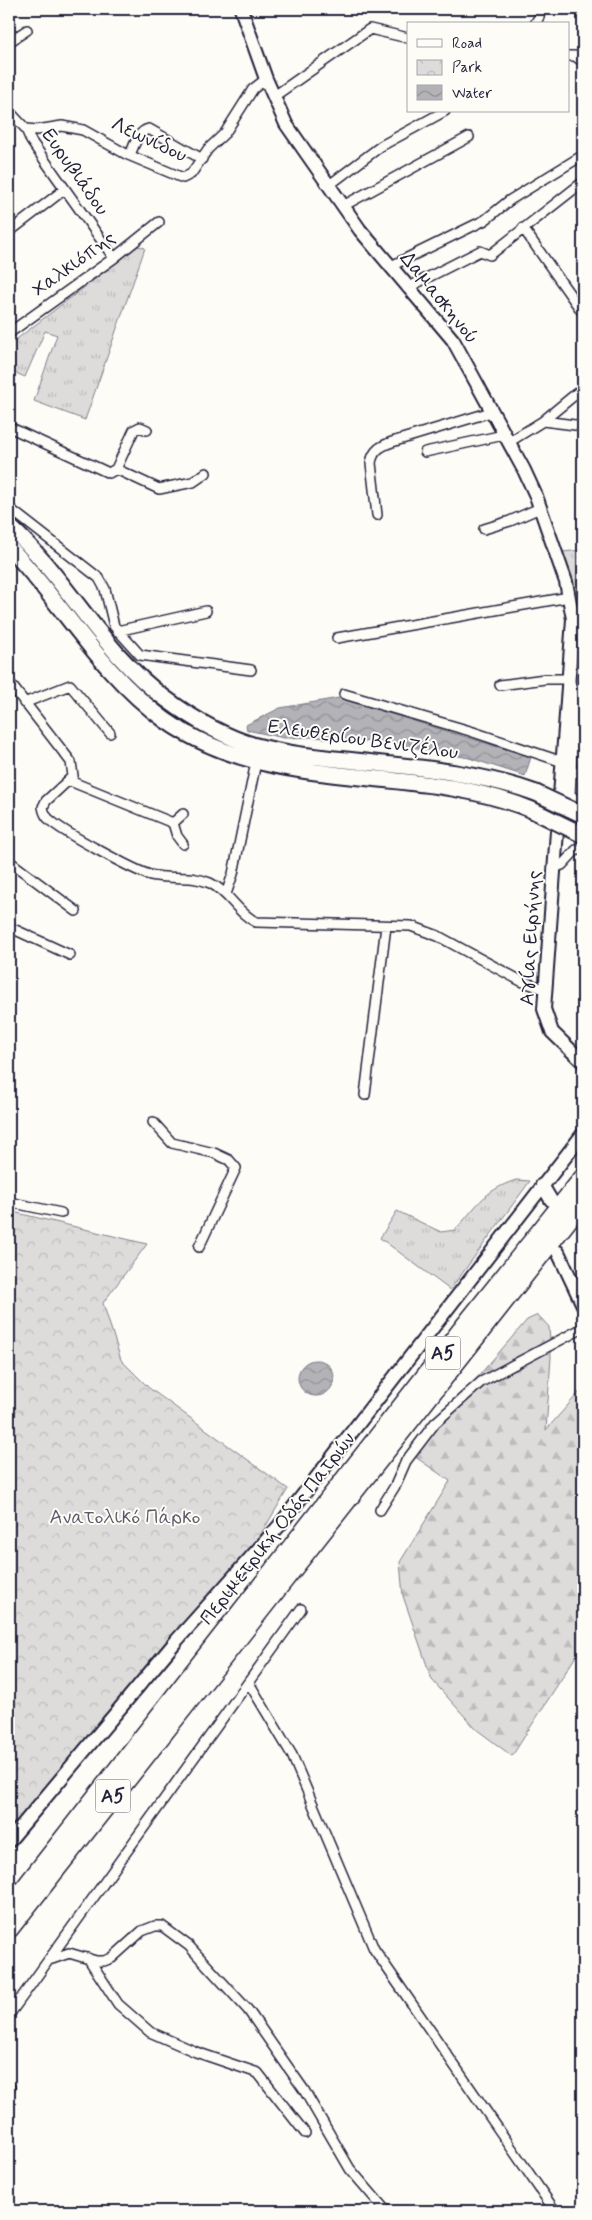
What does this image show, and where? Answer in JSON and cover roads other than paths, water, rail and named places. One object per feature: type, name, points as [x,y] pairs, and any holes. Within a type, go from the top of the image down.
[{"type":"highway","points":[[462,1328],[583,1167]]},
{"type":"highway","name":"Περιμετρική Οδός Πατρών","points":[[9,1908],[462,1328],[583,1178]]},
{"type":"highway","name":"Περιμετρική Οδός Πατρών","points":[[9,1929],[583,1201]]},
{"type":"main road","name":"Ελευθερίου Βενιζέλου","points":[[9,526],[33,550],[109,644],[137,674],[164,698],[195,720],[256,746],[298,755],[452,772],[500,782],[582,809]]},
{"type":"main road","name":"Ελευθερίου Βενιζέλου","points":[[9,546],[107,668],[132,694],[189,735],[223,751],[256,762],[298,770],[454,787],[494,796],[532,810],[583,835]]},
{"type":"street","name":"Δαμασκηνού","points":[[241,9],[273,97],[289,130],[328,186],[389,267],[453,340],[524,470],[540,508],[578,624],[577,657]]},
{"type":"street","points":[[536,22],[540,9]]},
{"type":"street","points":[[273,97],[370,29],[407,38]]},
{"type":"street","points":[[9,42],[27,30]]},
{"type":"street","points":[[570,56],[575,56],[583,62]]},
{"type":"street","name":"Λεωνίδου","points":[[26,129],[37,130],[62,126],[78,128],[94,134],[130,155],[180,178],[190,175],[208,149],[225,133],[253,89],[266,79]]},
{"type":"street","points":[[9,111],[26,129]]},
{"type":"street","points":[[328,186],[381,146],[443,112]]},
{"type":"street","name":"Ευρυβιάδου","points":[[26,129],[31,141],[114,258]]},
{"type":"street","points":[[130,155],[139,136],[144,130],[149,129],[202,159]]},
{"type":"street","points":[[343,206],[469,137]]},
{"type":"street","points":[[389,267],[485,220],[510,200],[580,158]]},
{"type":"street","points":[[407,288],[480,251],[490,256],[583,182]]},
{"type":"street","points":[[9,232],[65,189]]},
{"type":"street","name":"Χαλκιόπης","points":[[9,333],[114,258],[159,222]]},
{"type":"street","points":[[523,228],[583,313]]},
{"type":"street","points":[[425,452],[507,439],[543,421],[583,388]]},
{"type":"street","points":[[377,514],[372,463],[373,454],[378,448],[491,412]]},
{"type":"street","points":[[543,421],[583,426]]},
{"type":"street","points":[[9,427],[102,471],[111,473],[116,469],[132,432],[138,427],[147,430]]},
{"type":"street","points":[[116,469],[159,490],[193,482],[206,473]]},
{"type":"street","points":[[9,508],[99,578],[105,589],[110,616],[117,631],[142,656],[178,659],[251,670]]},
{"type":"street","points":[[484,529],[510,522],[540,508]]},
{"type":"street","points":[[337,638],[570,596]]},
{"type":"street","points":[[117,631],[206,611]]},
{"type":"street","points":[[560,796],[569,679],[577,657]]},
{"type":"street","points":[[500,685],[545,679],[569,679]]},
{"type":"street","points":[[569,679],[575,699],[570,795],[582,809]]},
{"type":"street","points":[[9,682],[71,762],[74,772],[70,780],[44,804],[45,814],[51,822],[143,872],[158,876],[198,878],[214,885],[226,894],[242,914],[262,923],[386,926],[421,929],[521,981],[544,989]]},
{"type":"street","points":[[24,703],[70,685],[110,733]]},
{"type":"street","points":[[344,694],[563,762]]},
{"type":"street","points":[[226,894],[233,874],[256,762]]},
{"type":"street","points":[[572,772],[583,773]]},
{"type":"street","points":[[70,780],[173,823]]},
{"type":"street","points":[[173,823],[183,814]]},
{"type":"street","points":[[173,823],[177,836],[183,844]]},
{"type":"street","name":"Αγίας Ειρήνης","points":[[557,831],[544,1009],[550,1029],[564,1046],[583,1062]]},
{"type":"street","points":[[553,868],[562,865],[576,850],[583,850]]},
{"type":"street","points":[[9,861],[76,911]]},
{"type":"street","points":[[365,1095],[386,926]]},
{"type":"street","points":[[9,928],[70,955]]},
{"type":"street","points":[[153,1122],[172,1142],[214,1153],[229,1160],[236,1168],[200,1247]]},
{"type":"street","points":[[9,1841],[177,1640],[279,1526],[579,1138]]},
{"type":"street","points":[[542,1184],[550,1200]]},
{"type":"street","points":[[9,1202],[60,1213]]},
{"type":"street","points":[[558,1252],[583,1305]]},
{"type":"street","points":[[380,1510],[395,1486],[406,1461],[435,1424],[481,1382],[583,1328]]},
{"type":"street","points":[[9,2015],[301,1609]]},
{"type":"street","points":[[249,1683],[292,1755],[374,1950],[555,2211]]},
{"type":"street","points":[[47,1964],[55,1956],[63,1953],[77,1953],[88,1958],[104,1961],[112,1958],[142,1931],[155,1926],[162,1926],[189,1946],[248,2010],[304,2090],[350,2169],[386,2211]]},
{"type":"street","points":[[88,1958],[118,2004],[150,2032],[196,2052],[258,2073],[305,2133]]},
{"type":"water","points":[[339,698],[531,757],[525,776],[469,758],[396,744],[314,737],[284,738],[247,730],[246,725],[280,708]]},
{"type":"water","points":[[316,1360],[328,1366],[334,1378],[328,1390],[316,1396],[304,1390],[298,1378],[304,1366]]},
{"type":"park label","name":"Ανατολικό Πάρκο","points":[[125,1517]]}]
